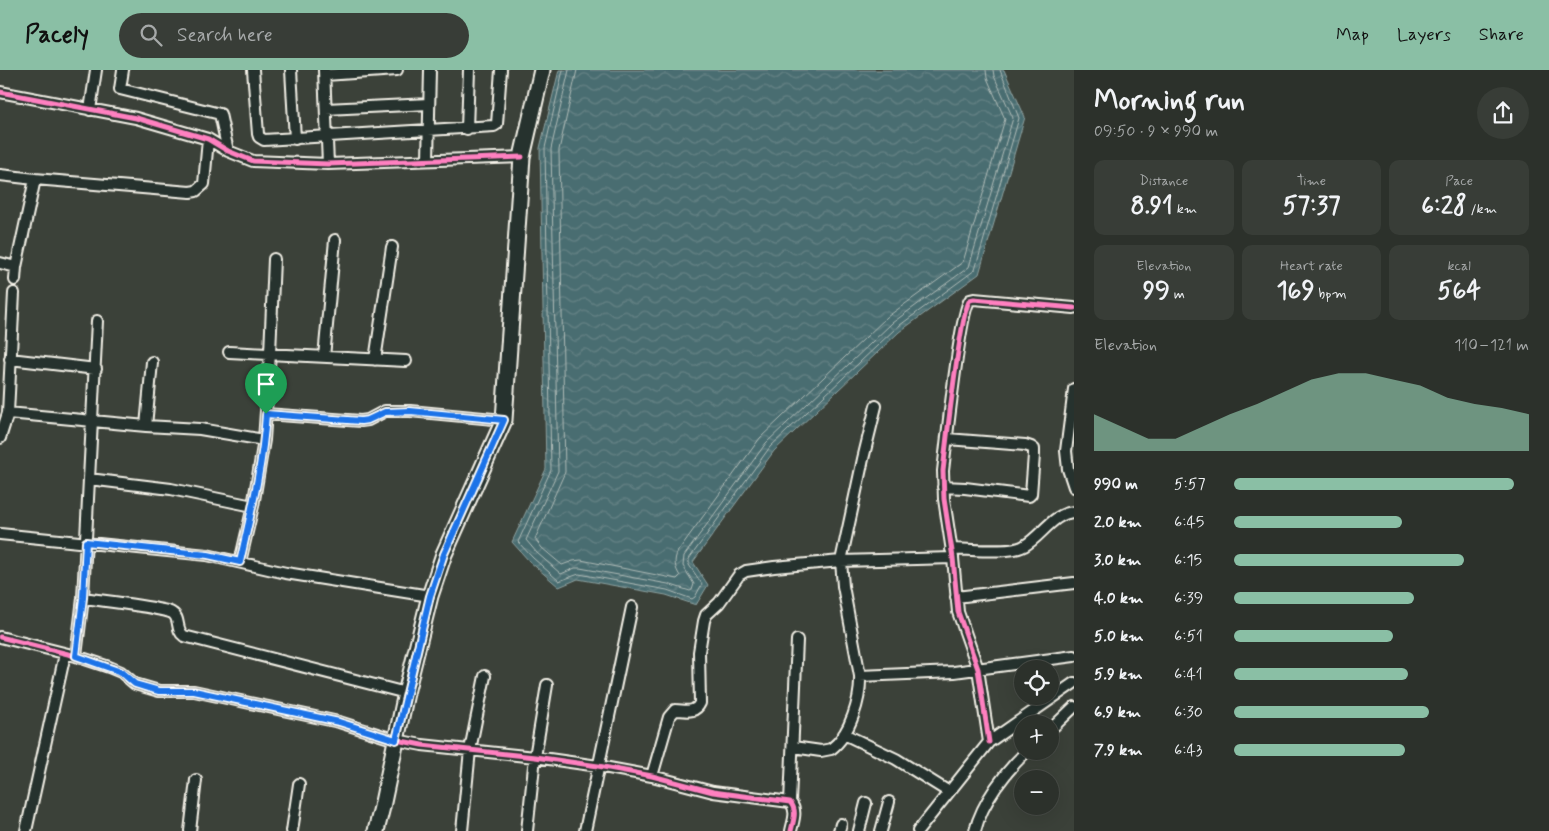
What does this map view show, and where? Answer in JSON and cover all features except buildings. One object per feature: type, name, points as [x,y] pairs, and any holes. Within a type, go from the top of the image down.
[{"type":"main road","points":[[376,831],[406,693],[430,596],[444,554],[504,420],[522,156],[542,70]]},
{"type":"street","points":[[90,110],[96,70]]},
{"type":"street","points":[[123,70],[120,89],[220,114],[228,151]]},
{"type":"street","points":[[253,70],[259,138],[264,140],[494,126],[497,124],[502,70]]},
{"type":"street","points":[[291,70],[295,139]]},
{"type":"street","points":[[328,164],[324,72],[397,70]]},
{"type":"street","points":[[428,160],[430,70]]},
{"type":"street","points":[[467,129],[469,70]]},
{"type":"street","points":[[0,92],[136,118],[208,139],[228,151],[253,161],[328,164],[522,156]]},
{"type":"street","points":[[326,109],[429,104]]},
{"type":"street","points":[[0,175],[196,191],[204,184],[208,139]]},
{"type":"street","points":[[15,280],[16,267],[35,179]]},
{"type":"street","points":[[324,356],[335,240]]},
{"type":"street","points":[[375,360],[392,247]]},
{"type":"street","points":[[240,562],[253,506],[264,440],[274,259]]},
{"type":"street","points":[[0,263],[16,267]]},
{"type":"street","points":[[0,438],[8,413],[14,293]]},
{"type":"street","points":[[989,742],[978,669],[958,612],[943,487],[947,439],[967,304],[970,300],[974,299],[1074,308]]},
{"type":"street","points":[[26,831],[71,655],[83,598],[97,321]]},
{"type":"street","points":[[229,352],[406,361]]},
{"type":"street","points":[[10,359],[96,369]]},
{"type":"street","points":[[146,426],[152,362]]},
{"type":"street","points":[[1074,389],[1068,469],[1074,487]]},
{"type":"street","points":[[793,747],[827,750],[834,746],[844,734],[858,700],[860,676],[843,586],[841,561],[876,406]]},
{"type":"street","points":[[266,414],[361,421],[368,420],[385,412],[410,411],[504,420]]},
{"type":"street","points":[[8,413],[200,429],[264,440]]},
{"type":"street","points":[[943,487],[1029,496],[1031,494],[1034,449],[1031,446],[947,439]]},
{"type":"street","points":[[89,479],[171,489],[253,506]]},
{"type":"street","points":[[652,776],[669,717],[675,710],[691,711],[695,710],[700,704],[699,652],[704,621],[706,615],[728,592],[739,575],[746,571],[774,567],[1014,550],[1030,542],[1057,518],[1074,512]]},
{"type":"street","points":[[0,534],[208,555],[286,573],[430,596]]},
{"type":"street","points":[[956,597],[1074,583]]},
{"type":"street","points":[[83,598],[167,611],[176,617],[178,630],[184,636],[406,693]]},
{"type":"street","points":[[585,831],[632,607]]},
{"type":"street","points":[[0,637],[71,655],[121,672],[135,684],[159,691],[194,691],[339,722],[396,740],[422,745],[598,766],[652,776],[713,792],[790,802]]},
{"type":"street","points":[[791,831],[795,812],[790,802],[797,640]]},
{"type":"street","points":[[860,676],[954,672],[1074,656]]},
{"type":"street","points":[[462,831],[470,750],[485,676]]},
{"type":"street","points":[[918,831],[989,742],[1074,683]]},
{"type":"street","points":[[527,831],[535,757],[546,684]]},
{"type":"street","points":[[1059,721],[1074,707]]},
{"type":"street","points":[[844,734],[896,759],[949,792]]},
{"type":"street","points":[[975,831],[985,804],[1000,782],[1019,760]]},
{"type":"street","points":[[190,831],[196,780]]},
{"type":"street","points":[[292,831],[299,784]]},
{"type":"street","points":[[881,831],[889,802]]},
{"type":"street","points":[[859,831],[866,803]]},
{"type":"water","points":[[559,70],[1004,70],[1025,117],[979,274],[899,332],[774,451],[693,562],[708,585],[696,605],[666,595],[578,579],[559,587],[529,561],[512,542],[546,469],[540,148]]},
{"type":"cycle path","points":[[0,92],[136,118],[208,139],[228,151],[253,161],[328,164],[522,157]]},
{"type":"cycle path","points":[[989,742],[978,669],[958,612],[953,558],[944,499],[943,471],[962,328],[966,309],[970,300],[974,299],[1074,308]]},
{"type":"cycle path","points":[[0,637],[76,656],[109,667],[121,672],[135,684],[159,691],[194,691],[339,722],[396,740],[422,745],[598,766],[652,776],[713,792],[790,802],[794,809],[791,831]]},
{"type":"route","points":[[410,411],[504,420],[444,554],[430,596],[396,740],[339,722],[194,691],[159,691],[135,684],[121,672],[76,656],[83,598],[86,542],[208,555],[240,562],[253,506],[264,440],[266,414],[361,421],[368,420],[385,412],[410,411]]}]
